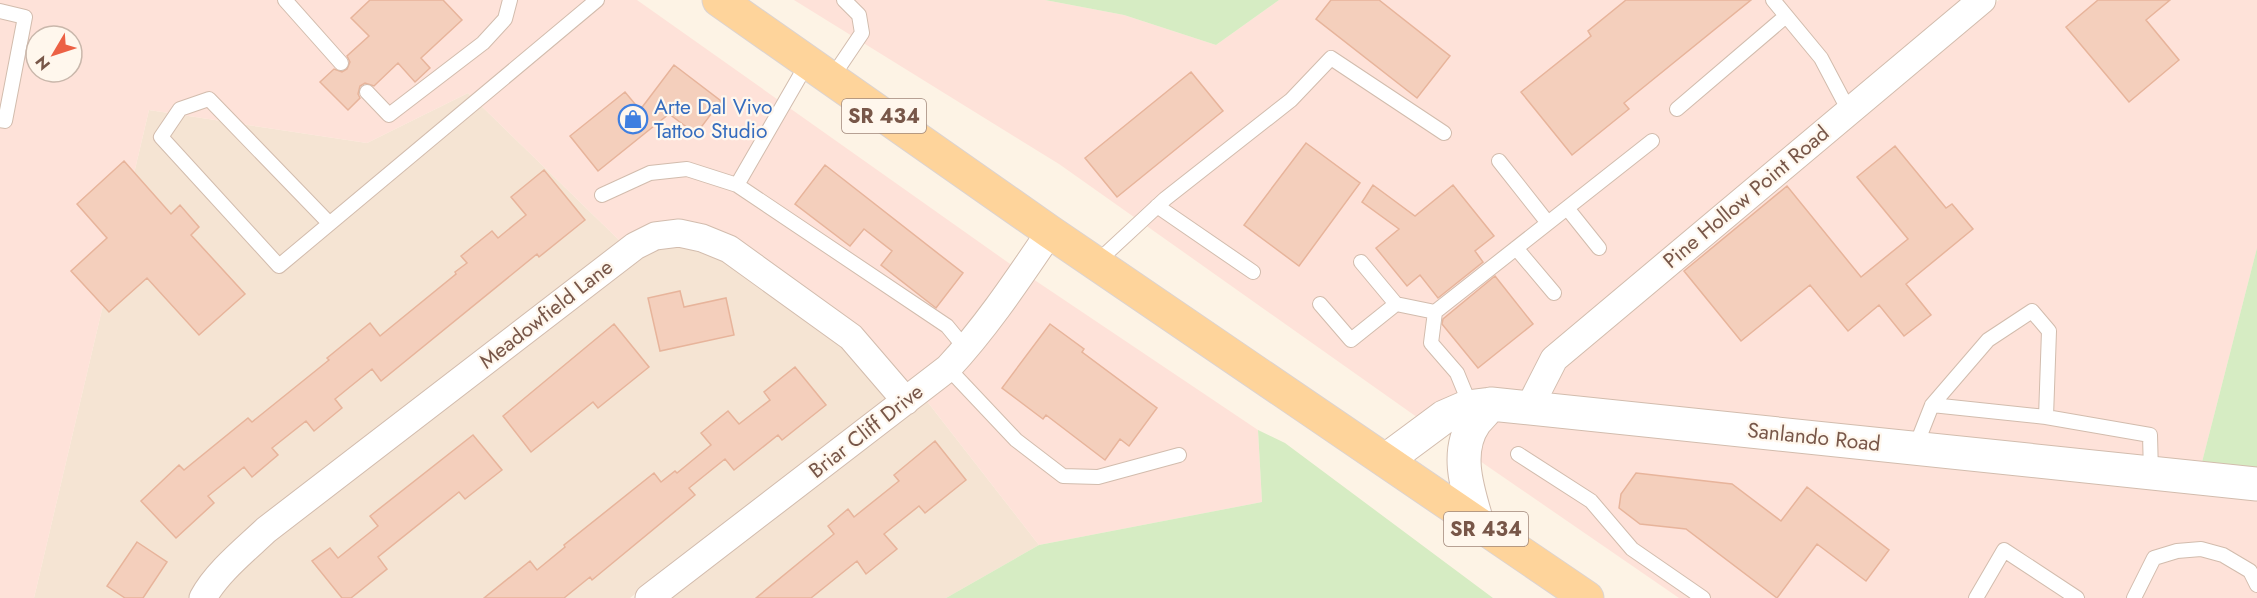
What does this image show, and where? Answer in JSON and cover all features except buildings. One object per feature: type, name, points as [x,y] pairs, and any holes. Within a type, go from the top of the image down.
[{"type":"main road","name":"SR 434","points":[[719,0],[1050,232],[1587,598]]},
{"type":"street","name":"Pine Hollow Point Road","points":[[1529,408],[1554,358],[1982,0]]},
{"type":"street","name":"Briar Cliff Drive","points":[[649,598],[906,401],[957,358],[1003,302],[1050,232]]},
{"type":"street","name":"Meadowfield Lane","points":[[203,598],[237,558],[266,530],[634,246],[656,236],[679,233],[702,238],[729,249],[851,337],[906,401]]},
{"type":"street","name":"Sanlando Road","points":[[1386,460],[1444,417],[1481,406],[1529,408],[2257,484]]},
{"type":"street","points":[[1477,522],[1465,481],[1464,450],[1481,406]]},
{"type":"lane","points":[[285,0],[341,63]]},
{"type":"lane","points":[[367,92],[389,115],[483,43],[505,19],[510,0]]},
{"type":"lane","points":[[330,223],[209,99],[180,109],[161,137],[279,266],[597,0]]},
{"type":"lane","points":[[737,185],[819,70],[862,33],[859,15],[844,0]]},
{"type":"lane","points":[[1773,0],[1821,58],[1849,111]]},
{"type":"lane","points":[[0,11],[25,17],[5,121],[0,120]]},
{"type":"lane","points":[[1677,109],[1786,16]]},
{"type":"lane","points":[[1096,263],[1157,206],[1291,100],[1331,58],[1444,133]]},
{"type":"lane","points":[[1481,406],[1431,343],[1435,312],[1652,141]]},
{"type":"lane","points":[[1499,161],[1548,223]]},
{"type":"lane","points":[[602,195],[650,173],[687,169],[737,185],[947,326],[957,358],[1016,440],[1063,476],[1098,477],[1179,455]]},
{"type":"lane","points":[[1157,206],[1253,272]]},
{"type":"lane","points":[[1567,208],[1599,248]]},
{"type":"lane","points":[[1516,248],[1554,294]]},
{"type":"lane","points":[[1361,262],[1396,304],[1435,312]]},
{"type":"lane","points":[[1320,304],[1351,340],[1396,304]]},
{"type":"lane","points":[[1915,448],[1932,405],[1988,340],[2032,311],[2049,331],[2046,417]]},
{"type":"lane","points":[[1932,405],[2046,417],[2150,435],[2151,473]]},
{"type":"lane","points":[[1518,454],[1591,501],[1632,549],[1703,598]]},
{"type":"lane","points":[[2134,598],[2154,558],[2177,551],[2201,549],[2223,555],[2250,571],[2257,585]]},
{"type":"lane","points":[[1976,598],[2004,550],[2077,598]]},
{"type":"shaded area","points":[[0,0],[637,0],[1013,266],[993,297],[940,359],[908,384],[735,238],[621,242],[468,93],[367,143],[149,110],[34,598],[0,598]]},
{"type":"shaded area","points":[[794,0],[1045,0],[1124,15],[1216,45],[1279,0],[1964,0],[1522,395],[1421,420],[1059,164]]},
{"type":"shaded area","points":[[1999,0],[2257,0],[2257,248],[2201,466],[1547,397],[1563,365]]},
{"type":"shaded area","points":[[468,93],[621,242],[190,598],[34,598],[149,110],[367,143]]},
{"type":"shaded area","points":[[677,245],[722,260],[842,346],[888,400],[630,598],[217,598],[245,566],[274,539],[640,256],[658,247]]},
{"type":"shaded area","points":[[1033,279],[1258,430],[1262,502],[1039,545],[926,400]]},
{"type":"shaded area","points":[[926,400],[1039,545],[946,598],[667,598]]},
{"type":"shaded area","points":[[1495,417],[2257,496],[2257,598],[1679,598],[1477,459],[1485,429]]},
{"type":"green space","points":[[1045,0],[1279,0],[1216,45],[1124,15]]},
{"type":"green space","points":[[2257,248],[2257,471],[2201,466]]},
{"type":"green space","points":[[1258,430],[1285,443],[1493,598],[946,598],[1039,545],[1262,502]]},
{"type":"place","name":"Arte Dal Vivo Tattoo Studio","points":[[633,119]]}]
